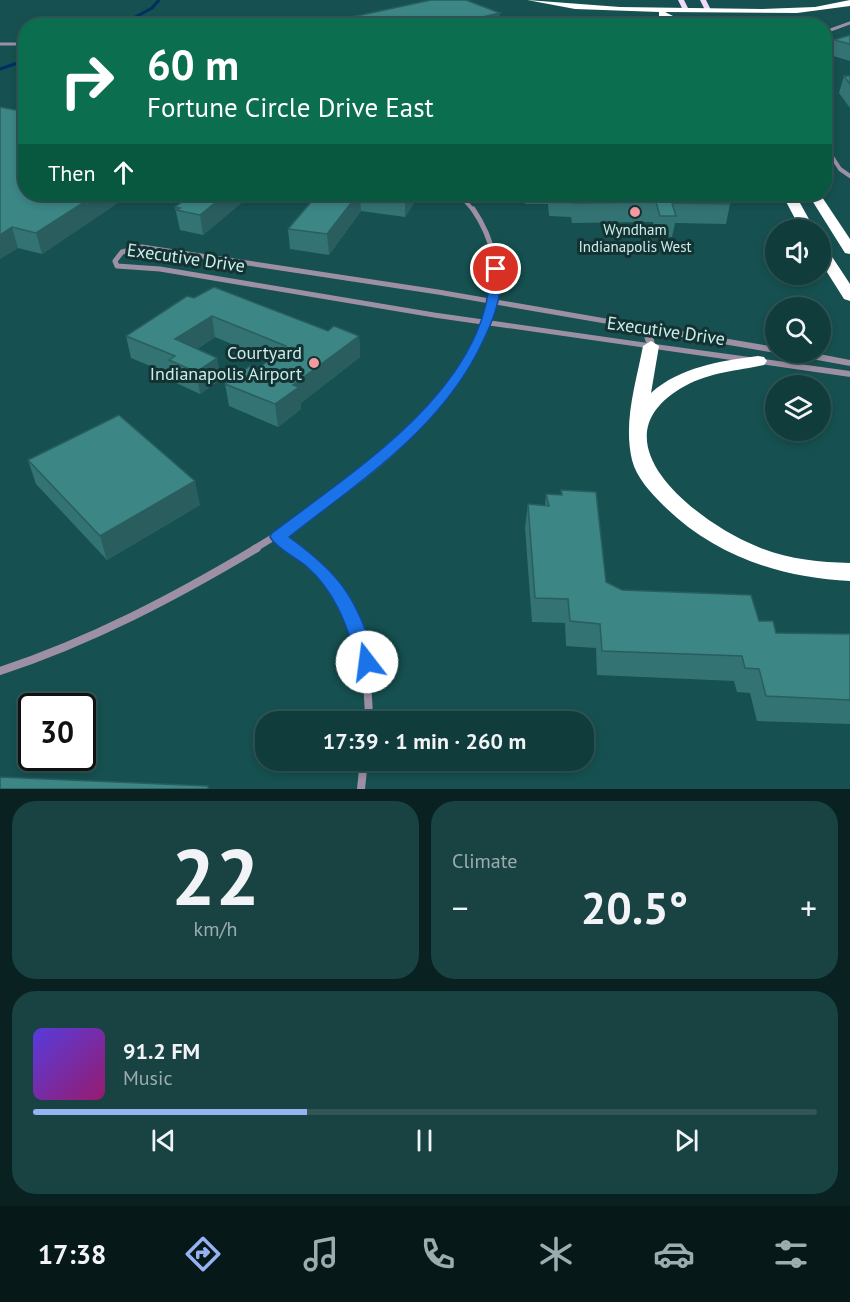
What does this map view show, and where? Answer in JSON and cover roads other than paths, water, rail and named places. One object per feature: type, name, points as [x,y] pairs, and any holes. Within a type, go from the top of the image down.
[{"type":"highway","points":[[531,0],[578,7],[795,12],[850,5]]},
{"type":"highway","points":[[809,18],[850,5]]},
{"type":"highway","points":[[627,9],[673,18]]},
{"type":"highway","points":[[687,10],[692,18]]},
{"type":"highway","points":[[709,10],[713,18]]},
{"type":"highway","points":[[793,201],[802,219]]},
{"type":"highway","points":[[818,201],[850,250]]},
{"type":"highway","points":[[831,266],[850,296]]},
{"type":"highway","points":[[651,346],[638,423],[645,466],[669,500],[699,526],[721,540],[765,559],[816,570],[850,573]]},
{"type":"highway","points":[[638,423],[654,399],[681,380],[715,367],[758,361]]},
{"type":"main road","points":[[681,0],[687,10]]},
{"type":"main road","points":[[703,0],[709,10]]},
{"type":"street","points":[[832,29],[850,23]]},
{"type":"street","points":[[0,44],[18,44]]},
{"type":"street","points":[[832,157],[840,169],[850,176]]},
{"type":"street","points":[[0,671],[64,648],[157,605],[278,537],[365,472],[423,420],[450,388],[468,360],[494,302],[496,276],[492,241],[480,217],[465,201]]},
{"type":"street","name":"Executive Drive","points":[[765,348],[494,302],[142,247],[122,252],[115,261],[117,266],[125,268],[160,269],[487,322],[850,374]]},
{"type":"street","points":[[646,328],[651,346]]},
{"type":"street","points":[[831,359],[847,362]]},
{"type":"street","points":[[278,537],[307,557],[325,574],[340,593],[352,614],[367,662],[369,711]]},
{"type":"street","points":[[361,789],[363,771]]},
{"type":"waterway","points":[[134,18],[152,8],[159,0]]},
{"type":"waterway","points":[[0,69],[18,63]]},
{"type":"place","name":"Wyndham Indianapolis West","points":[[635,212]]},
{"type":"place","name":"Courtyard Indianapolis Airport","points":[[314,363]]}]
